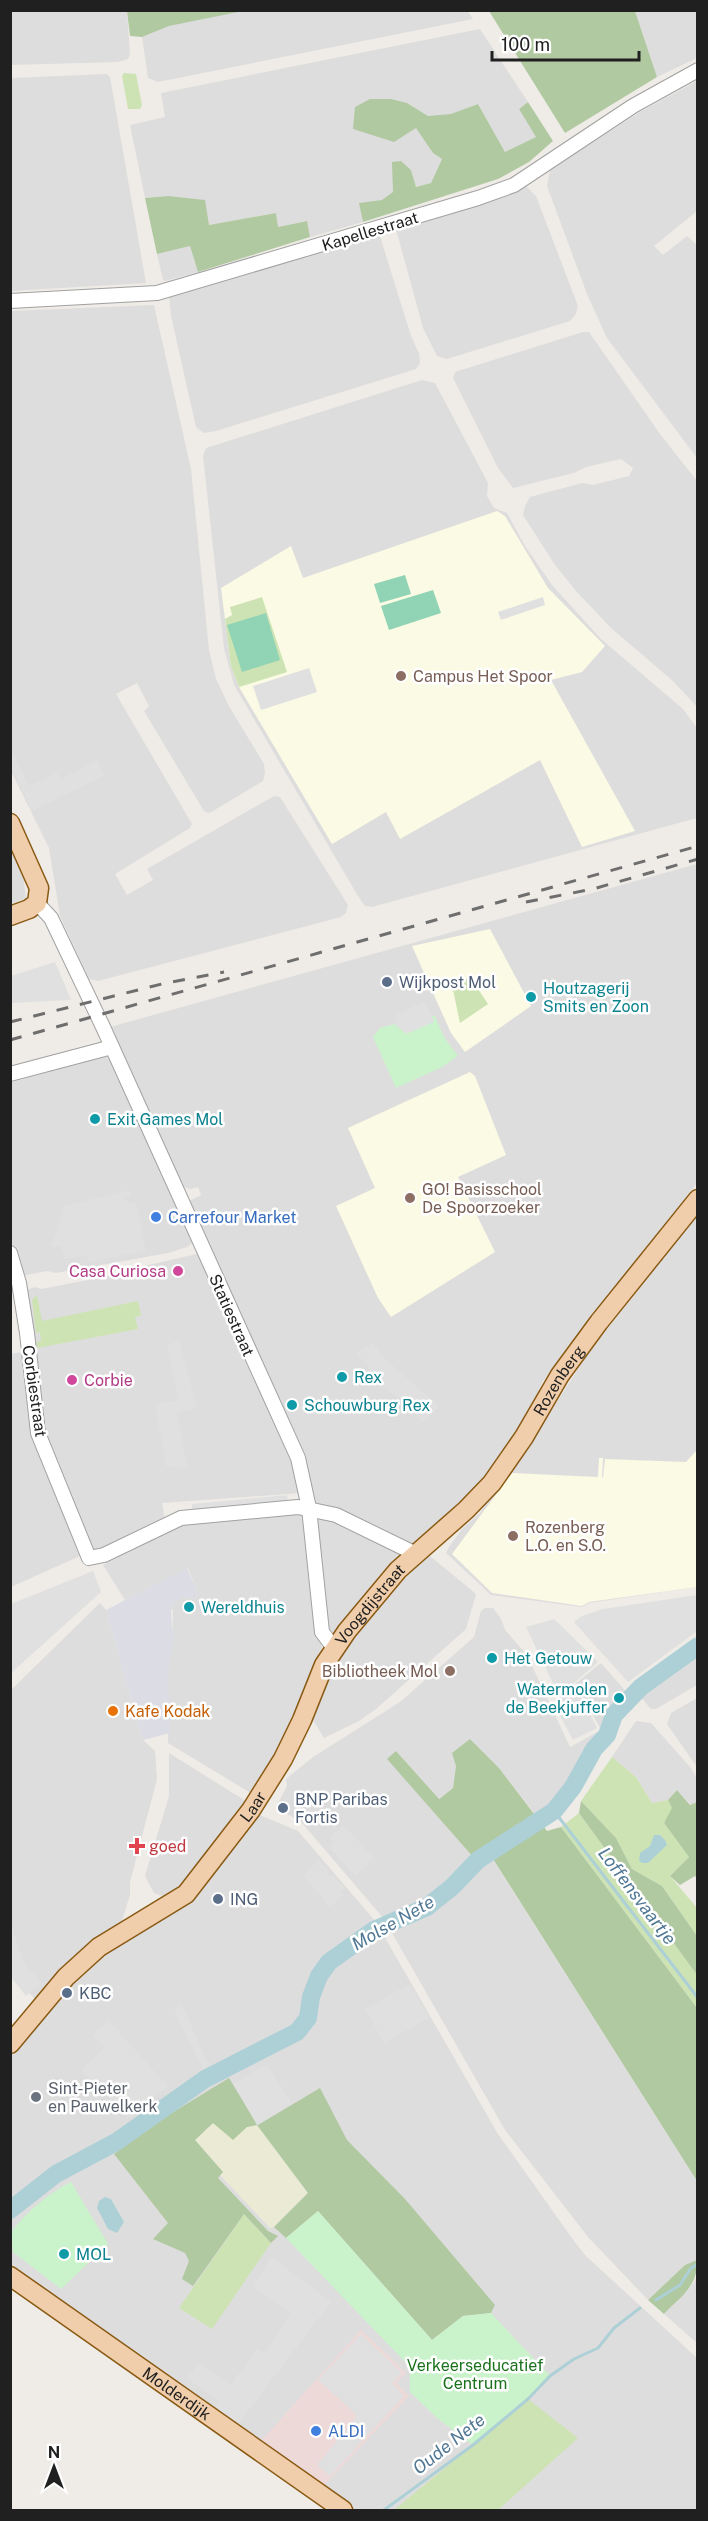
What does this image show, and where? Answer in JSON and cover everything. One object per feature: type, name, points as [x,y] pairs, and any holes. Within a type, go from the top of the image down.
[{"type":"main road","points":[[10,823],[39,888],[37,903],[29,909],[10,916]]},
{"type":"main road","name":"Rozenberg","points":[[416,1554],[466,1510],[492,1483],[524,1437],[560,1375],[599,1322],[698,1199]]},
{"type":"main road","name":"Voogdijstraat","points":[[313,1691],[334,1648],[391,1579],[416,1554]]},
{"type":"main road","name":"Laar","points":[[10,2044],[66,1977],[99,1947],[186,1894],[256,1802],[287,1751],[313,1691]]},
{"type":"main road","name":"Molderdijk","points":[[10,2276],[343,2511]]},
{"type":"street","name":"Kapellestraat","points":[[10,301],[158,293],[486,196],[514,185],[633,106],[698,70]]},
{"type":"street","name":"Statiestraat","points":[[37,903],[51,918],[112,1047],[292,1444],[309,1508],[322,1632],[334,1648]]},
{"type":"street","points":[[10,1074],[112,1047]]},
{"type":"street","name":"Corbiestraat","points":[[10,1253],[19,1283],[27,1333],[38,1433],[89,1558],[104,1555],[181,1518],[248,1510],[309,1508]]},
{"type":"street","points":[[309,1508],[336,1515],[416,1554]]},
{"type":"shaded area","points":[[243,10],[467,10],[473,19],[158,82],[148,78],[142,37],[169,26]]},
{"type":"shaded area","points":[[10,11],[127,11],[130,54],[128,59],[118,62],[11,65]]},
{"type":"shaded area","points":[[635,11],[697,11],[697,58],[657,77]]},
{"type":"shaded area","points":[[480,29],[528,102],[519,109],[537,137],[505,152],[478,104],[451,115],[428,116],[407,103],[353,129],[366,132],[416,127],[433,153],[442,159],[431,183],[416,187],[411,170],[401,161],[393,193],[382,201],[360,203],[363,222],[310,237],[306,221],[278,227],[276,213],[209,225],[168,196],[145,198],[130,125],[165,117],[161,93]]},
{"type":"shaded area","points":[[106,74],[110,77],[146,283],[11,291],[11,78]]},
{"type":"shaded area","points":[[697,81],[697,211],[654,246],[663,255],[687,236],[697,245],[697,458],[607,338],[587,294],[547,186],[550,170],[640,112]]},
{"type":"shaded area","points":[[526,186],[536,196],[578,306],[576,314],[570,321],[447,359],[437,356],[423,328],[396,229]]},
{"type":"shaded area","points":[[379,233],[411,336],[419,353],[420,363],[416,369],[216,431],[204,433],[196,427],[171,316],[169,295]]},
{"type":"shaded area","points":[[190,246],[198,272],[163,280],[157,254]]},
{"type":"shaded area","points":[[154,305],[191,469],[209,650],[216,679],[230,708],[264,764],[265,773],[263,781],[213,811],[208,813],[204,811],[144,711],[149,706],[137,683],[116,694],[192,824],[190,828],[115,874],[127,895],[153,880],[147,869],[274,796],[280,797],[348,905],[346,913],[341,917],[98,981],[89,979],[60,916],[49,848],[11,771],[11,311]]},
{"type":"shaded area","points":[[589,332],[660,434],[697,481],[697,707],[673,681],[611,628],[577,592],[555,565],[523,515],[530,497],[582,483],[593,485],[629,476],[633,468],[621,459],[513,488],[498,468],[453,378],[455,372]]},
{"type":"shaded area","points":[[422,380],[435,383],[488,483],[487,496],[494,508],[507,513],[525,546],[552,585],[601,639],[683,709],[697,728],[697,818],[372,907],[365,906],[358,896],[234,685],[224,648],[203,456],[206,448]]},
{"type":"shaded area","name":"Campus Het Spoor","points":[[497,511],[505,516],[548,588],[605,646],[582,672],[551,680],[635,831],[582,847],[540,760],[400,839],[386,812],[332,844],[239,687],[231,666],[221,588],[291,546],[303,578]]},
{"type":"shaded area","points":[[543,597],[545,605],[501,620],[498,612]]},
{"type":"shaded area","points":[[309,668],[317,692],[261,710],[253,686]]},
{"type":"shaded area","points":[[14,754],[29,786],[57,773],[61,779],[97,760],[105,775],[32,811],[11,767],[11,756]]},
{"type":"shaded area","points":[[11,849],[23,876],[26,898],[11,904]]},
{"type":"shaded area","points":[[697,864],[697,1183],[586,1323],[542,1383],[526,1419],[487,1479],[412,1546],[314,1502],[187,1202],[201,1195],[198,1187],[190,1189],[181,1186],[110,1027]]},
{"type":"shaded area","points":[[490,929],[531,1006],[465,1052],[451,1033],[412,946]]},
{"type":"shaded area","points":[[55,962],[71,1000],[11,1003],[11,976]]},
{"type":"shaded area","points":[[425,1001],[434,1022],[406,1034],[395,1024],[397,1014]]},
{"type":"shaded area","points":[[103,1056],[111,1059],[195,1241],[187,1247],[168,1253],[56,1273],[47,1271],[21,1276],[11,1242],[10,1083]]},
{"type":"shaded area","name":"GO! Basisschool De Spoorzoeker","points":[[470,1072],[475,1076],[506,1155],[458,1177],[495,1252],[391,1317],[378,1298],[336,1206],[375,1188],[348,1128]]},
{"type":"shaded area","points":[[130,1190],[131,1195],[124,1197],[129,1204],[136,1202],[146,1251],[88,1262],[87,1256],[65,1259],[61,1246],[51,1247],[64,1206]]},
{"type":"shaded area","points":[[697,1211],[697,1587],[589,1603],[582,1607],[491,1595],[446,1553],[449,1547],[462,1529],[480,1513],[537,1433],[587,1355],[674,1245]]},
{"type":"shaded area","points":[[201,1253],[288,1445],[301,1493],[162,1503],[165,1520],[94,1552],[91,1550],[43,1436],[26,1290],[135,1271],[140,1267]]},
{"type":"shaded area","points":[[179,1341],[197,1408],[177,1413],[188,1470],[166,1466],[155,1404],[178,1400],[167,1345]]},
{"type":"shaded area","points":[[373,1343],[382,1356],[439,1406],[423,1422],[377,1380],[357,1353]]},
{"type":"shaded area","points":[[22,1352],[33,1438],[80,1556],[11,1587],[10,1354]]},
{"type":"shaded area","points":[[697,1450],[697,1587],[589,1602],[582,1606],[492,1593],[452,1554],[512,1473],[598,1477],[599,1458],[603,1458],[603,1478],[605,1459],[686,1462]]},
{"type":"shaded area","points":[[287,1495],[288,1502],[192,1511],[192,1504]]},
{"type":"shaded area","points":[[291,1510],[303,1512],[323,1642],[318,1665],[299,1713],[254,1795],[168,1743],[167,1675],[170,1655],[172,1655],[173,1610],[171,1610],[172,1602],[182,1596],[196,1599],[197,1590],[188,1568],[125,1600],[103,1565],[179,1526]]},
{"type":"shaded area","points":[[326,1516],[399,1549],[404,1556],[335,1638],[324,1628],[316,1519]]},
{"type":"shaded area","points":[[430,1556],[476,1594],[466,1629],[376,1709],[359,1721],[324,1738],[310,1715],[336,1654],[369,1609],[421,1558]]},
{"type":"shaded area","points":[[187,1568],[197,1590],[196,1599],[182,1596],[177,1602],[172,1602],[172,1629],[174,1630],[168,1675],[170,1733],[143,1740],[106,1610]]},
{"type":"shaded area","points":[[93,1571],[101,1592],[11,1673],[11,1604]]},
{"type":"shaded area","points":[[697,1595],[697,1631],[628,1682],[574,1622],[582,1616],[603,1609]]},
{"type":"shaded area","points":[[100,1603],[106,1610],[143,1740],[155,1751],[157,1779],[121,1924],[37,2001],[11,1974],[11,1690]]},
{"type":"shaded area","points":[[485,1608],[493,1608],[506,1631],[527,1655],[570,1747],[601,1730],[576,1683],[601,1663],[630,1696],[612,1712],[604,1728],[585,1753],[555,1802],[537,1817],[499,1768],[470,1739],[456,1766],[453,1788],[438,1799],[396,1751],[474,1858],[487,1850],[697,2181],[697,2260],[685,2265],[648,2300],[588,2237],[505,2130],[384,1919],[302,1823],[276,1807],[287,1786],[286,1779],[313,1757],[400,1702],[474,1637],[481,1611]]},
{"type":"shaded area","points":[[554,1619],[598,1662],[574,1683],[597,1728],[573,1740],[555,1706],[562,1702],[526,1627]]},
{"type":"shaded area","points":[[697,1652],[697,1685],[656,1709],[651,1709],[638,1694]]},
{"type":"shaded area","points":[[697,1698],[697,1767],[667,1724],[671,1713]]},
{"type":"shaded area","points":[[636,1721],[651,1723],[690,1767],[697,1778],[697,1802],[691,1805],[677,1790],[668,1800],[652,1803],[636,1777],[612,1757]]},
{"type":"shaded area","points":[[169,1753],[249,1803],[186,1884],[165,1897],[154,1893],[145,1876],[169,1796]]},
{"type":"shaded area","points":[[255,1813],[298,1831],[376,1922],[498,2134],[574,2241],[586,2256],[697,2358],[697,2510],[356,2510],[11,2266],[10,2052],[78,1972],[158,1916]]},
{"type":"shaded area","points":[[344,1825],[374,1858],[355,1876],[329,1847],[333,1843],[329,1838]]},
{"type":"shaded area","points":[[319,1860],[329,1871],[326,1873],[330,1877],[333,1875],[345,1888],[340,1892],[344,1895],[330,1907],[302,1875]]},
{"type":"shaded area","points":[[11,1926],[24,1963],[42,1982],[26,1996],[11,1977]]},
{"type":"shaded area","points":[[410,1984],[429,2018],[384,2043],[365,2009]]},
{"type":"shaded area","points":[[182,2004],[208,2064],[204,2071],[174,2011]]},
{"type":"shaded area","points":[[109,2021],[168,2086],[129,2118],[81,2071],[104,2047],[92,2035]]},
{"type":"shaded area","points":[[267,2064],[292,2103],[257,2125],[233,2084]]},
{"type":"shaded area","points":[[213,2123],[247,2127],[257,2125],[308,2193],[274,2227],[270,2228],[220,2175],[223,2172],[195,2140]]},
{"type":"shaded area","points":[[271,2257],[331,2302],[238,2424],[215,2408],[219,2400],[187,2379],[199,2362],[231,2385],[257,2348],[264,2352],[291,2314],[253,2286]]},
{"type":"shaded area","points":[[697,2277],[697,2343],[664,2314],[690,2288]]},
{"type":"shaded area","points":[[361,2330],[406,2373],[396,2383],[409,2396],[323,2486],[261,2441]]},
{"type":"shaded area","points":[[361,2334],[402,2373],[392,2383],[404,2396],[330,2476],[317,2465],[356,2418],[355,2413],[318,2380]]},
{"type":"green space","points":[[127,10],[243,11],[169,26],[142,37],[130,36]]},
{"type":"green space","points":[[489,11],[635,11],[657,77],[565,133]]},
{"type":"green space","points":[[124,73],[136,74],[142,105],[140,109],[128,109],[122,76]]},
{"type":"green space","points":[[370,99],[391,99],[407,103],[428,116],[451,114],[478,104],[505,152],[536,137],[519,109],[528,102],[553,141],[529,162],[498,179],[363,222],[359,203],[382,200],[393,192],[392,162],[401,161],[411,170],[416,187],[431,183],[442,159],[433,153],[416,128],[394,142],[353,129],[355,107]]},
{"type":"green space","points":[[168,196],[205,200],[209,225],[276,213],[278,227],[307,221],[310,237],[198,272],[190,246],[157,254],[145,198]]},
{"type":"green space","points":[[405,575],[411,594],[380,603],[374,584]]},
{"type":"green space","points":[[433,590],[441,613],[389,630],[381,606]]},
{"type":"green space","points":[[262,597],[287,672],[239,687],[231,666],[225,619],[232,615],[230,607]]},
{"type":"green space","points":[[266,613],[280,660],[242,672],[227,625]]},
{"type":"green space","points":[[470,977],[488,1004],[460,1023],[452,985]]},
{"type":"green space","points":[[431,1015],[435,1016],[444,1037],[458,1056],[442,1067],[396,1088],[373,1037],[380,1028],[395,1024],[397,1027],[434,1022]]},
{"type":"green space","points":[[37,1295],[42,1321],[138,1301],[141,1316],[135,1317],[138,1329],[37,1348],[36,1342],[41,1341],[40,1332],[36,1333],[32,1300]]},
{"type":"green space","points":[[470,1739],[499,1768],[547,1831],[561,1827],[697,2008],[697,2181],[488,1851],[474,1858],[387,1759],[396,1751],[439,1799],[453,1788],[456,1766],[452,1753]]},
{"type":"green space","points":[[612,1757],[636,1777],[652,1803],[668,1800],[673,1808],[664,1823],[689,1857],[670,1876],[697,1908],[697,1936],[662,1886],[632,1869],[616,1838],[581,1801]]},
{"type":"green space","points":[[677,1790],[690,1805],[697,1802],[697,1879],[695,1876],[680,1885],[670,1876],[689,1857],[664,1823],[672,1808],[668,1800]]},
{"type":"green space","points":[[581,1801],[616,1838],[632,1869],[662,1886],[697,1936],[697,1975],[579,1813]]},
{"type":"green space","points":[[579,1813],[697,1975],[697,2008],[561,1827]]},
{"type":"green space","points":[[229,2078],[258,2125],[320,2088],[347,2140],[405,2199],[495,2305],[491,2313],[463,2316],[432,2340],[318,2211],[286,2238],[274,2227],[308,2193],[257,2125],[247,2127],[233,2140],[213,2123],[195,2140],[223,2172],[218,2178],[268,2231],[278,2236],[271,2243],[244,2214],[193,2286],[182,2279],[189,2261],[185,2253],[153,2239],[168,2223],[114,2154],[165,2117]]},
{"type":"green space","points":[[71,2182],[108,2244],[61,2289],[13,2252],[11,2232],[38,2204]]},
{"type":"green space","name":"Verkeerseducatief Centrum","points":[[318,2211],[432,2340],[463,2316],[491,2313],[550,2376],[528,2399],[473,2445],[437,2418],[410,2392],[410,2367],[286,2238]]},
{"type":"green space","points":[[244,2214],[271,2243],[212,2329],[179,2308]]},
{"type":"green space","points":[[697,2260],[697,2269],[692,2284],[664,2314],[648,2300],[685,2265]]},
{"type":"green space","points":[[528,2399],[578,2438],[498,2510],[394,2510]]},
{"type":"water","points":[[654,1835],[660,1835],[667,1845],[648,1863],[642,1863],[639,1860],[640,1853],[650,1846]]},
{"type":"water","points":[[105,2197],[111,2199],[124,2222],[117,2233],[108,2229],[97,2208],[99,2201]]},
{"type":"waterway","name":"Molse Nete","points":[[10,2210],[56,2174],[116,2142],[205,2079],[297,2032],[308,2018],[311,1997],[319,1976],[329,1962],[374,1930],[427,1907],[452,1887],[478,1860],[554,1811],[573,1787],[594,1749],[607,1735],[614,1715],[641,1687],[698,1646]]},
{"type":"waterway","name":"Loffensvaartje","points":[[554,1811],[698,1998]]},
{"type":"waterway","name":"Oude Nete","points":[[656,2300],[680,2285],[691,2268],[698,2264]]},
{"type":"waterway","name":"Oude Nete","points":[[384,2510],[473,2445],[528,2399],[550,2376],[574,2359],[598,2348],[614,2328],[640,2308]]},
{"type":"railway","points":[[10,1040],[698,846]]},
{"type":"railway","points":[[526,902],[593,889],[698,859]]},
{"type":"railway","points":[[10,1022],[166,983],[224,972]]},
{"type":"place","name":"Campus Het Spoor","points":[[401,676]]},
{"type":"place","name":"Wijkpost Mol","points":[[387,982]]},
{"type":"place","name":"Houtzagerij Smits en Zoon","points":[[531,997]]},
{"type":"place","name":"Exit Games Mol","points":[[95,1119]]},
{"type":"place","name":"GO! Basisschool De Spoorzoeker","points":[[410,1198]]},
{"type":"place","name":"Carrefour Market","points":[[156,1217]]},
{"type":"place","name":"Casa Curiosa","points":[[178,1271]]},
{"type":"place","name":"Rex","points":[[342,1377]]},
{"type":"place","name":"Corbie","points":[[72,1380]]},
{"type":"place","name":"Schouwburg Rex","points":[[292,1405]]},
{"type":"place","name":"Rozenberg L.O. en S.O.","points":[[513,1536]]},
{"type":"place","name":"Wereldhuis","points":[[189,1607]]},
{"type":"place","name":"Het Getouw","points":[[492,1658]]},
{"type":"place","name":"Bibliotheek Mol","points":[[450,1671]]},
{"type":"place","name":"Watermolen de Beekjuffer","points":[[619,1698]]},
{"type":"place","name":"Kafe Kodak","points":[[113,1711]]},
{"type":"place","name":"BNP Paribas Fortis","points":[[283,1808]]},
{"type":"place","name":"goed","points":[[137,1846]]},
{"type":"place","name":"ING","points":[[218,1899]]},
{"type":"place","name":"KBC","points":[[67,1993]]},
{"type":"place","name":"Sint-Pieter en Pauwelkerk","points":[[36,2097]]},
{"type":"place","name":"MOL","points":[[64,2254]]},
{"type":"place","name":"ALDI","points":[[316,2431]]}]
